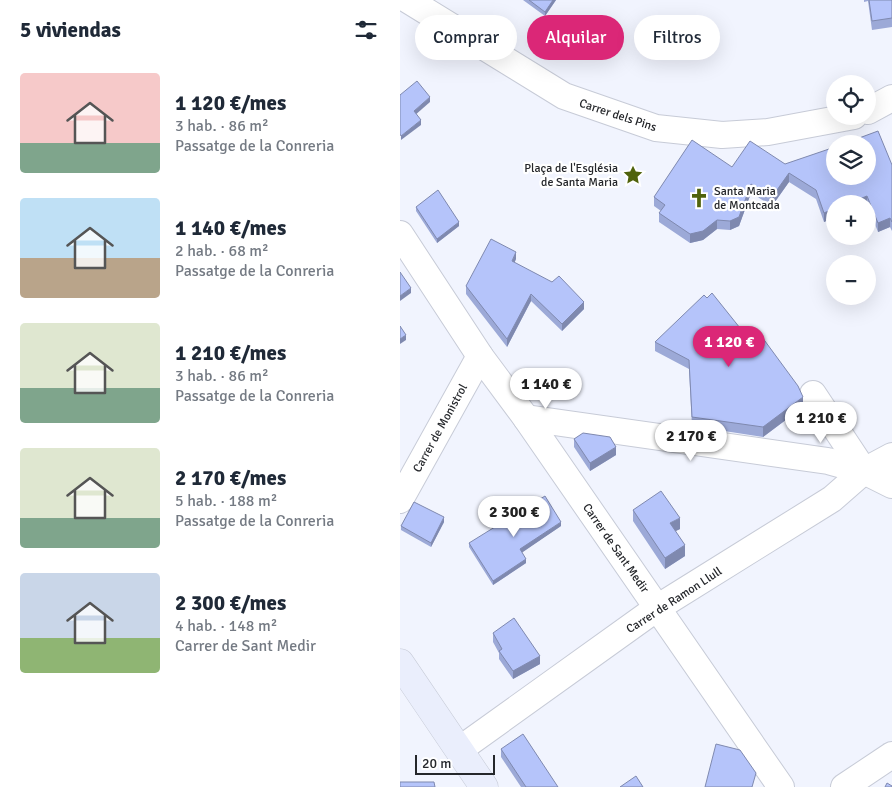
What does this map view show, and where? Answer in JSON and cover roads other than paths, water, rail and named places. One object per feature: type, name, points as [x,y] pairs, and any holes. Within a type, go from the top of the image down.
[{"type":"main road","points":[[400,663],[484,787]]},
{"type":"street","name":"Carrer dels Pins","points":[[408,0],[564,96],[656,128],[722,135],[768,132],[826,121]]},
{"type":"street","points":[[876,107],[892,98]]},
{"type":"street","name":"Carrer de Sant Medir","points":[[400,234],[480,356],[526,418],[781,787]]},
{"type":"street","name":"Carrer de Monistrol","points":[[400,500],[480,356]]},
{"type":"street","points":[[813,394],[864,471]]},
{"type":"street","points":[[526,418],[828,461],[864,471],[892,485]]},
{"type":"street","name":"Carrer de Ramon Llull","points":[[459,750],[658,608],[832,499],[864,471],[892,456]]},
{"type":"street","points":[[844,787],[892,755]]},
{"type":"place","name":"Plaça de l'Església de Santa Maria","points":[[633,175]]},
{"type":"place","name":"Santa Maria de Montcada","points":[[699,198]]}]
